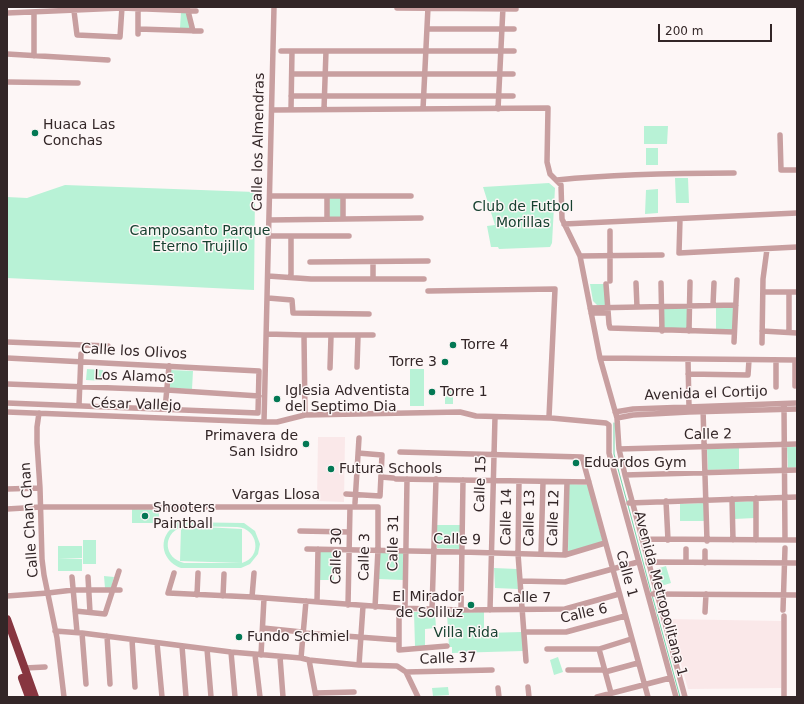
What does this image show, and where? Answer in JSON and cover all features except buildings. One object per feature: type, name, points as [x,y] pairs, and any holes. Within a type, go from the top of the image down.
[{"type":"highway","points":[[7,619],[28,697]]},
{"type":"highway","points":[[7,634],[19,660],[25,668],[35,697]]},
{"type":"street","name":"Calle los Almendras","points":[[264,422],[274,7]]},
{"type":"street","points":[[74,10],[77,35],[120,37],[122,8]]},
{"type":"street","points":[[7,13],[122,8],[187,9],[196,11]]},
{"type":"street","points":[[138,8],[138,31],[201,31]]},
{"type":"street","points":[[397,8],[516,9]]},
{"type":"street","points":[[423,109],[428,8]]},
{"type":"street","points":[[272,110],[498,109],[503,8]]},
{"type":"street","points":[[187,9],[193,30]]},
{"type":"street","points":[[34,12],[34,56]]},
{"type":"street","points":[[427,29],[514,29]]},
{"type":"street","points":[[281,51],[514,51]]},
{"type":"street","points":[[291,110],[292,51]]},
{"type":"street","points":[[324,110],[326,51]]},
{"type":"street","points":[[7,54],[108,60]]},
{"type":"street","points":[[292,74],[513,74]]},
{"type":"street","points":[[7,82],[78,82]]},
{"type":"street","points":[[291,96],[513,96]]},
{"type":"street","name":"Avenida Metropolitana 1","points":[[498,109],[548,108],[547,162],[550,174],[561,185],[562,219],[580,256],[600,358],[616,415],[619,449],[625,475],[628,504],[638,562],[652,594],[685,697]]},
{"type":"street","points":[[780,135],[780,170],[797,170]]},
{"type":"street","points":[[557,180],[645,174],[734,173]]},
{"type":"street","points":[[270,196],[410,196]]},
{"type":"street","points":[[327,196],[327,219]]},
{"type":"street","points":[[343,219],[344,196]]},
{"type":"street","points":[[564,224],[797,213]]},
{"type":"street","points":[[269,220],[421,218]]},
{"type":"street","points":[[680,219],[680,253],[797,247]]},
{"type":"street","points":[[610,230],[608,310],[609,326],[612,329],[734,332]]},
{"type":"street","points":[[269,236],[349,236]]},
{"type":"street","points":[[290,236],[291,278]]},
{"type":"street","points":[[762,343],[762,292],[767,249]]},
{"type":"street","points":[[580,256],[662,255]]},
{"type":"street","points":[[310,262],[428,261]]},
{"type":"street","points":[[373,262],[373,279]]},
{"type":"street","points":[[268,276],[291,278],[424,279]]},
{"type":"street","points":[[734,342],[737,280]]},
{"type":"street","points":[[689,331],[690,282]]},
{"type":"street","points":[[636,283],[637,307]]},
{"type":"street","points":[[661,283],[662,331]]},
{"type":"street","points":[[713,305],[714,283]]},
{"type":"street","points":[[428,291],[555,289],[549,418]]},
{"type":"street","points":[[762,292],[797,292]]},
{"type":"street","points":[[789,292],[789,332]]},
{"type":"street","points":[[268,298],[292,300],[294,313],[370,314]]},
{"type":"street","points":[[591,311],[637,307],[736,305]]},
{"type":"street","points":[[762,331],[797,333]]},
{"type":"street","points":[[267,334],[331,336],[373,335]]},
{"type":"street","points":[[304,335],[305,416]]},
{"type":"street","points":[[330,368],[331,336]]},
{"type":"street","points":[[357,368],[358,336]]},
{"type":"street","points":[[7,342],[108,346]]},
{"type":"street","points":[[79,405],[81,354]]},
{"type":"street","name":"Calle los Olivos","points":[[7,358],[259,371],[259,396]]},
{"type":"street","points":[[600,358],[796,360],[795,386]]},
{"type":"street","points":[[688,360],[689,407]]},
{"type":"street","points":[[688,374],[748,375],[749,360]]},
{"type":"street","points":[[776,360],[776,387]]},
{"type":"street","points":[[165,409],[169,366]]},
{"type":"street","name":"Los Alamos","points":[[7,384],[167,390],[259,396]]},
{"type":"street","points":[[7,403],[258,413],[259,396]]},
{"type":"street","name":"Avenida el Cortijo","points":[[784,407],[797,403]]},
{"type":"street","name":"Avenida el Cortijo","points":[[616,415],[633,409],[689,407],[703,409]]},
{"type":"street","points":[[784,407],[784,540]]},
{"type":"street","name":"Avenida el Cortijo","points":[[616,415],[703,409],[784,407],[797,409]]},
{"type":"street","points":[[703,409],[707,541]]},
{"type":"street","name":"César Vallejo","points":[[7,412],[277,422],[305,416],[460,412],[476,416],[549,418],[606,423],[609,425],[609,453],[628,504]]},
{"type":"street","name":"Calle Chan Chan","points":[[39,413],[37,443],[41,507],[42,559],[55,631],[64,697]]},
{"type":"street","name":"Calle 15","points":[[490,610],[495,417]]},
{"type":"street","points":[[355,503],[359,438]]},
{"type":"street","name":"Calle 2","points":[[619,449],[797,444]]},
{"type":"street","points":[[400,452],[494,455]]},
{"type":"street","points":[[346,494],[380,496],[382,454],[358,453]]},
{"type":"street","name":"Calle 1","points":[[494,455],[581,457],[648,697]]},
{"type":"street","points":[[625,475],[797,470]]},
{"type":"street","points":[[381,477],[407,479],[589,482]]},
{"type":"street","name":"Calle 31","points":[[399,640],[406,550],[407,479]]},
{"type":"street","points":[[432,609],[436,479]]},
{"type":"street","points":[[461,610],[464,480]]},
{"type":"street","name":"Calle 14","points":[[519,481],[518,554],[526,661]]},
{"type":"street","name":"Calle 13","points":[[541,554],[543,482]]},
{"type":"street","name":"Calle 12","points":[[565,555],[567,482]]},
{"type":"street","points":[[7,489],[40,488]]},
{"type":"street","points":[[628,504],[666,501],[797,497]]},
{"type":"street","points":[[756,498],[756,540]]},
{"type":"street","points":[[732,499],[733,540]]},
{"type":"street","points":[[666,501],[668,540]]},
{"type":"street","name":"Avenida Metropolitana 1","points":[[628,504],[651,563],[652,594],[659,618],[670,678],[676,697]]},
{"type":"street","name":"Vargas Llosa","points":[[7,509],[41,507],[378,507]]},
{"type":"street","name":"Calle 30","points":[[348,605],[350,507]]},
{"type":"street","name":"Calle 3","points":[[375,607],[378,550],[378,507]]},
{"type":"street","points":[[300,531],[349,532]]},
{"type":"street","points":[[642,539],[707,541],[797,540]]},
{"type":"street","name":"Calle 9","points":[[307,548],[565,555],[605,543]]},
{"type":"street","points":[[784,548],[784,610]]},
{"type":"street","points":[[318,549],[318,602]]},
{"type":"street","points":[[686,549],[686,562]]},
{"type":"street","points":[[705,551],[705,563]]},
{"type":"street","points":[[520,581],[565,582],[638,562]]},
{"type":"street","points":[[651,563],[686,562],[797,564]]},
{"type":"street","points":[[75,611],[105,614],[116,590],[119,571]]},
{"type":"street","name":"Calle 7","points":[[174,573],[168,593],[252,597],[375,607],[461,610],[568,609],[619,594]]},
{"type":"street","points":[[197,595],[198,573]]},
{"type":"street","points":[[252,597],[254,573]]},
{"type":"street","points":[[223,596],[224,574]]},
{"type":"street","points":[[88,576],[90,612]]},
{"type":"street","points":[[72,577],[75,611],[86,684]]},
{"type":"street","points":[[7,596],[73,590],[116,590]]},
{"type":"street","points":[[652,594],[797,595]]},
{"type":"street","points":[[705,612],[706,594]]},
{"type":"street","points":[[260,697],[258,655],[263,628],[264,598]]},
{"type":"street","points":[[301,658],[306,601]]},
{"type":"street","points":[[359,665],[364,606]]},
{"type":"street","name":"Calle 6","points":[[525,632],[566,632],[625,616]]},
{"type":"street","points":[[784,616],[784,697]]},
{"type":"street","points":[[263,628],[361,638],[399,640],[399,650],[447,646]]},
{"type":"street","points":[[55,631],[258,655],[301,658],[359,665],[397,666],[406,672],[418,697]]},
{"type":"street","points":[[107,636],[110,684]]},
{"type":"street","points":[[546,649],[599,649],[631,639]]},
{"type":"street","points":[[132,640],[135,687]]},
{"type":"street","points":[[157,643],[162,697]]},
{"type":"street","points":[[182,646],[186,697]]},
{"type":"street","points":[[206,649],[211,697]]},
{"type":"street","points":[[599,649],[612,693]]},
{"type":"street","points":[[231,652],[235,697]]},
{"type":"street","points":[[280,657],[284,697]]},
{"type":"street","points":[[309,660],[316,695],[354,692]]},
{"type":"street","points":[[568,670],[605,671],[638,663]]},
{"type":"street","points":[[25,668],[45,667]]},
{"type":"street","name":"Calle 37","points":[[406,672],[492,670]]},
{"type":"street","points":[[597,697],[670,678]]},
{"type":"street","points":[[528,687],[529,697]]},
{"type":"street","points":[[498,688],[499,697]]},
{"type":"shaded area","name":"Futura Schools","points":[[318,437],[345,437],[344,502],[317,501]]},
{"type":"shaded area","points":[[668,619],[781,621],[781,688],[688,689]]},
{"type":"green space","points":[[181,12],[187,12],[191,29],[180,28]]},
{"type":"green space","points":[[644,126],[668,126],[667,144],[644,144]]},
{"type":"green space","points":[[646,148],[658,148],[658,165],[646,165]]},
{"type":"green space","points":[[675,178],[688,178],[689,203],[676,203]]},
{"type":"green space","name":"Club de Futbol Morillas","points":[[549,183],[555,188],[552,243],[550,247],[499,249],[498,247],[491,247],[487,226],[495,225],[483,187]]},
{"type":"green space","name":"Camposanto Parque Eterno Trujillo","points":[[65,185],[255,192],[254,290],[7,278],[7,197],[27,198]]},
{"type":"green space","points":[[658,189],[658,213],[645,214],[646,190]]},
{"type":"green space","points":[[329,197],[342,198],[342,218],[328,218]]},
{"type":"green space","points":[[590,284],[605,284],[606,305],[597,305],[593,301]]},
{"type":"green space","points":[[688,307],[688,329],[664,329],[664,308]]},
{"type":"green space","points":[[734,307],[733,330],[716,330],[716,308]]},
{"type":"green space","points":[[87,369],[103,370],[103,381],[86,380]]},
{"type":"green space","points":[[410,369],[424,369],[424,406],[410,406]]},
{"type":"green space","points":[[170,370],[193,371],[192,389],[169,388]]},
{"type":"green space","points":[[445,390],[453,390],[453,404],[445,404]]},
{"type":"green space","points":[[787,447],[797,447],[797,467],[788,468]]},
{"type":"green space","points":[[739,448],[739,469],[708,470],[707,449]]},
{"type":"green space","points":[[569,484],[588,485],[603,543],[568,553]]},
{"type":"green space","points":[[754,501],[755,518],[734,519],[734,502]]},
{"type":"green space","points":[[704,503],[704,521],[680,521],[680,504]]},
{"type":"green space","name":"Shooters Paintball","points":[[132,509],[159,510],[159,523],[132,523]]},
{"type":"green space","points":[[175,522],[244,523],[255,531],[260,544],[258,554],[250,564],[241,568],[181,568],[171,562],[165,553],[164,548],[165,537]],"holes":[[[183,526],[237,527],[250,532],[255,543],[255,549],[249,560],[242,563],[242,529]],[[181,527],[180,561],[242,563],[184,563],[177,560],[172,556],[169,552],[168,546],[168,541],[171,535]]]},
{"type":"green space","points":[[437,525],[461,525],[460,549],[437,548]]},
{"type":"green space","points":[[83,540],[96,540],[96,564],[83,564]]},
{"type":"green space","points":[[58,546],[82,546],[82,558],[58,558]]},
{"type":"green space","points":[[320,552],[335,552],[334,580],[320,580]]},
{"type":"green space","points":[[380,552],[403,553],[403,580],[379,579]]},
{"type":"green space","points":[[58,558],[82,559],[82,571],[58,571]]},
{"type":"green space","points":[[666,566],[671,583],[661,586],[656,569]]},
{"type":"green space","points":[[494,568],[517,569],[518,589],[495,588]]},
{"type":"green space","points":[[104,576],[114,577],[111,588],[105,588]]},
{"type":"green space","points":[[414,612],[435,612],[436,628],[425,629],[425,646],[415,646]]},
{"type":"green space","name":"Villa Rida","points":[[484,612],[484,633],[522,632],[523,651],[452,653],[452,647],[449,647],[447,613]]},
{"type":"green space","points":[[558,657],[563,672],[554,675],[550,660]]},
{"type":"green space","points":[[448,687],[449,695],[433,696],[432,688]]},
{"type":"waterway","points":[[614,423],[614,454],[627,502]]},
{"type":"waterway","points":[[628,505],[651,592]]},
{"type":"waterway","points":[[652,595],[680,697]]},
{"type":"place","name":"Huaca Las Conchas","points":[[35,133]]},
{"type":"place","name":"Torre 4","points":[[453,345]]},
{"type":"place","name":"Torre 3","points":[[445,362]]},
{"type":"place","name":"Torre 1","points":[[432,392]]},
{"type":"place","name":"Iglesia Adventista del Septimo Dia","points":[[277,399]]},
{"type":"place","name":"Primavera de San Isidro","points":[[306,444]]},
{"type":"place","name":"Eduardos Gym","points":[[576,463]]},
{"type":"place","name":"Futura Schools","points":[[331,469]]},
{"type":"place","name":"Shooters Paintball","points":[[145,516]]},
{"type":"place","name":"El Mirador de Soliluz","points":[[471,605]]},
{"type":"place","name":"Fundo Schmiel","points":[[239,637]]}]
